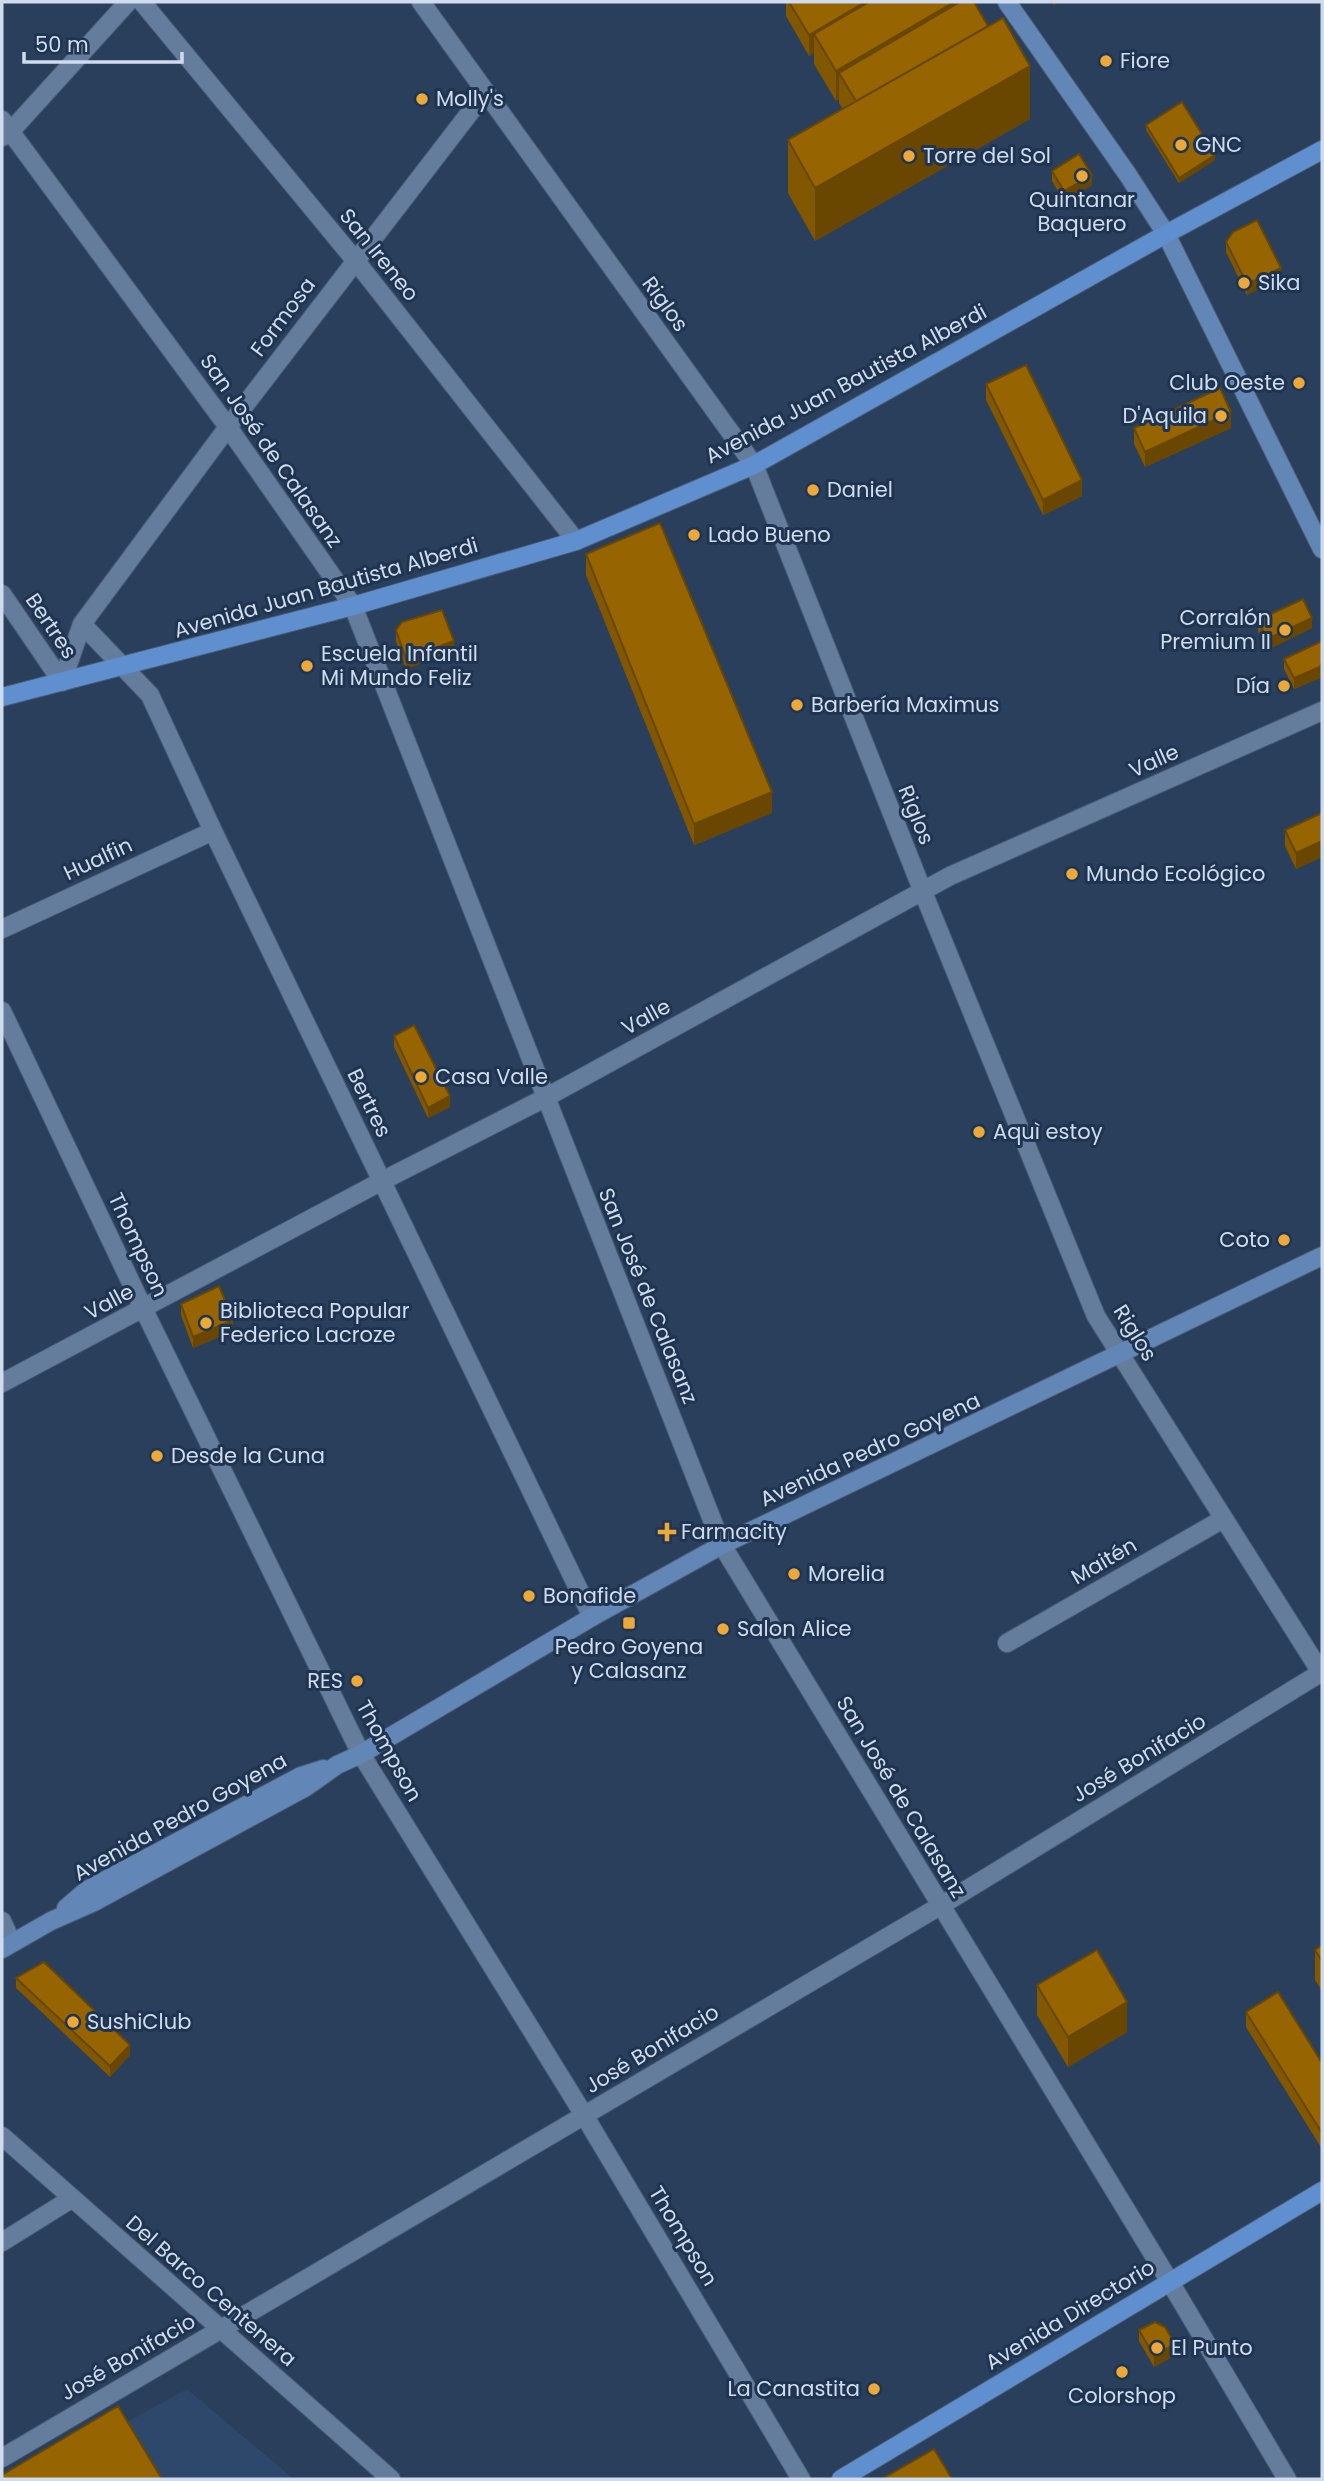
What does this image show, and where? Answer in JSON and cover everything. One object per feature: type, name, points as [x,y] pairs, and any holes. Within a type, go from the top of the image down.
[{"type":"main road","points":[[1007,2],[1166,234],[1322,549]]},
{"type":"main road","name":"Avenida Juan Bautista Alberdi","points":[[2,697],[353,606],[576,541],[754,466],[1166,234],[1322,150]]},
{"type":"main road","name":"Avenida Pedro Goyena","points":[[7,1946],[51,1921],[87,1890],[301,1776],[337,1766],[361,1754],[592,1617],[722,1545],[964,1431],[1322,1256]]},
{"type":"main road","name":"Avenida Directorio","points":[[841,2479],[1322,2191]]},
{"type":"street","points":[[5,130],[128,2]]},
{"type":"street","name":"San Ireneo","points":[[142,2],[355,260],[576,541]]},
{"type":"street","name":"Riglos","points":[[421,2],[754,466],[923,892],[1096,1316],[1322,1673]]},
{"type":"street","name":"Formosa","points":[[62,682],[82,624],[228,427],[485,93]]},
{"type":"street","name":"San José de Calasanz","points":[[5,130],[228,427],[353,606],[722,1545],[1287,2479]]},
{"type":"street","name":"Bertres","points":[[2,594],[62,682]]},
{"type":"street","name":"Bertres","points":[[82,624],[150,695],[592,1617]]},
{"type":"street","name":"Valle","points":[[2,1384],[382,1181],[545,1098],[950,876],[1322,711]]},
{"type":"street","name":"Hualfin","points":[[2,929],[213,831]]},
{"type":"street","name":"Thompson","points":[[2,1011],[144,1310],[361,1754],[584,2115],[801,2479]]},
{"type":"street","name":"Maitén","points":[[1007,1643],[1223,1519]]},
{"type":"street","name":"José Bonifacio","points":[[2,2458],[940,1906],[1322,1673]]},
{"type":"street","points":[[2,1921],[7,1946]]},
{"type":"street","name":"Del Barco Centenera","points":[[2,2136],[391,2479]]},
{"type":"street","points":[[2,2242],[71,2199]]},
{"type":"shaded area","points":[[187,2389],[294,2479],[29,2479],[118,2427]]},
{"type":"building","points":[[789,2],[865,2],[809,35]]},
{"type":"building","points":[[869,2],[954,2],[836,71],[814,34]]},
{"type":"building","points":[[960,2],[974,2],[988,26],[856,101],[839,73]]},
{"type":"building","points":[[1003,18],[1030,66],[815,188],[788,140]]},
{"type":"building","name":"GNC","points":[[1182,102],[1215,155],[1179,178],[1146,125]]},
{"type":"building","points":[[1079,154],[1092,175],[1064,191],[1052,171]]},
{"type":"building","points":[[1257,220],[1281,268],[1247,284],[1226,242],[1233,232]]},
{"type":"building","points":[[1026,365],[1082,480],[1043,500],[986,384]]},
{"type":"building","points":[[1220,388],[1231,412],[1145,452],[1134,428]]},
{"type":"building","points":[[660,523],[772,792],[694,824],[586,554]]},
{"type":"building","points":[[1303,599],[1312,618],[1267,639],[1258,620]]},
{"type":"building","points":[[442,610],[454,641],[406,659],[396,630],[402,622]]},
{"type":"building","points":[[1322,641],[1320,667],[1294,678],[1284,659]]},
{"type":"building","points":[[1322,813],[1322,841],[1296,853],[1285,830]]},
{"type":"building","name":"Casa Valle","points":[[414,1025],[450,1096],[428,1108],[394,1036]]},
{"type":"building","name":"Biblioteca Popular Federico Lacroze","points":[[219,1286],[233,1320],[193,1337],[181,1304]]},
{"type":"building","points":[[1322,1945],[1322,1961],[1315,1950]]},
{"type":"building","points":[[1097,1950],[1127,2002],[1068,2037],[1037,1985]]},
{"type":"building","name":"SushiClub","points":[[44,1962],[130,2045],[110,2066],[16,1978]]},
{"type":"building","points":[[1278,1992],[1322,2063],[1322,2133],[1246,2012]]},
{"type":"building","points":[[1155,2322],[1165,2327],[1175,2344],[1154,2356],[1139,2330]]},
{"type":"building","points":[[118,2406],[162,2479],[2,2479],[2,2475]]},
{"type":"building","points":[[934,2449],[952,2479],[882,2479]]},
{"type":"place","name":"Fiore","points":[[1106,61]]},
{"type":"place","name":"Molly's","points":[[422,99]]},
{"type":"place","name":"GNC","points":[[1181,145]]},
{"type":"place","name":"Torre del Sol","points":[[909,156]]},
{"type":"place","name":"Quintanar Baquero","points":[[1082,176]]},
{"type":"place","name":"Sika","points":[[1244,283]]},
{"type":"place","name":"Club Oeste","points":[[1299,383]]},
{"type":"place","name":"D'Aquila","points":[[1221,416]]},
{"type":"place","name":"Daniel","points":[[813,490]]},
{"type":"place","name":"Lado Bueno","points":[[694,535]]},
{"type":"place","name":"Corralón Premium II","points":[[1285,630]]},
{"type":"place","name":"Escuela Infantil Mi Mundo Feliz","points":[[307,666]]},
{"type":"place","name":"Día","points":[[1284,686]]},
{"type":"place","name":"Barbería Maximus","points":[[797,705]]},
{"type":"place","name":"Mundo Ecológico","points":[[1072,874]]},
{"type":"place","name":"Casa Valle","points":[[421,1077]]},
{"type":"place","name":"Aquì estoy","points":[[979,1132]]},
{"type":"place","name":"Coto","points":[[1284,1240]]},
{"type":"place","name":"Biblioteca Popular Federico Lacroze","points":[[206,1323]]},
{"type":"place","name":"Desde la Cuna","points":[[157,1456]]},
{"type":"place","name":"Farmacity","points":[[667,1532]]},
{"type":"place","name":"Morelia","points":[[794,1574]]},
{"type":"place","name":"Bonafide","points":[[529,1596]]},
{"type":"place","name":"Pedro Goyena y Calasanz","points":[[629,1623]]},
{"type":"place","name":"Salon Alice","points":[[723,1629]]},
{"type":"place","name":"RES","points":[[357,1681]]},
{"type":"place","name":"SushiClub","points":[[73,2022]]},
{"type":"place","name":"El Punto","points":[[1157,2348]]},
{"type":"place","name":"Colorshop","points":[[1122,2372]]},
{"type":"place","name":"La Canastita","points":[[874,2389]]}]
